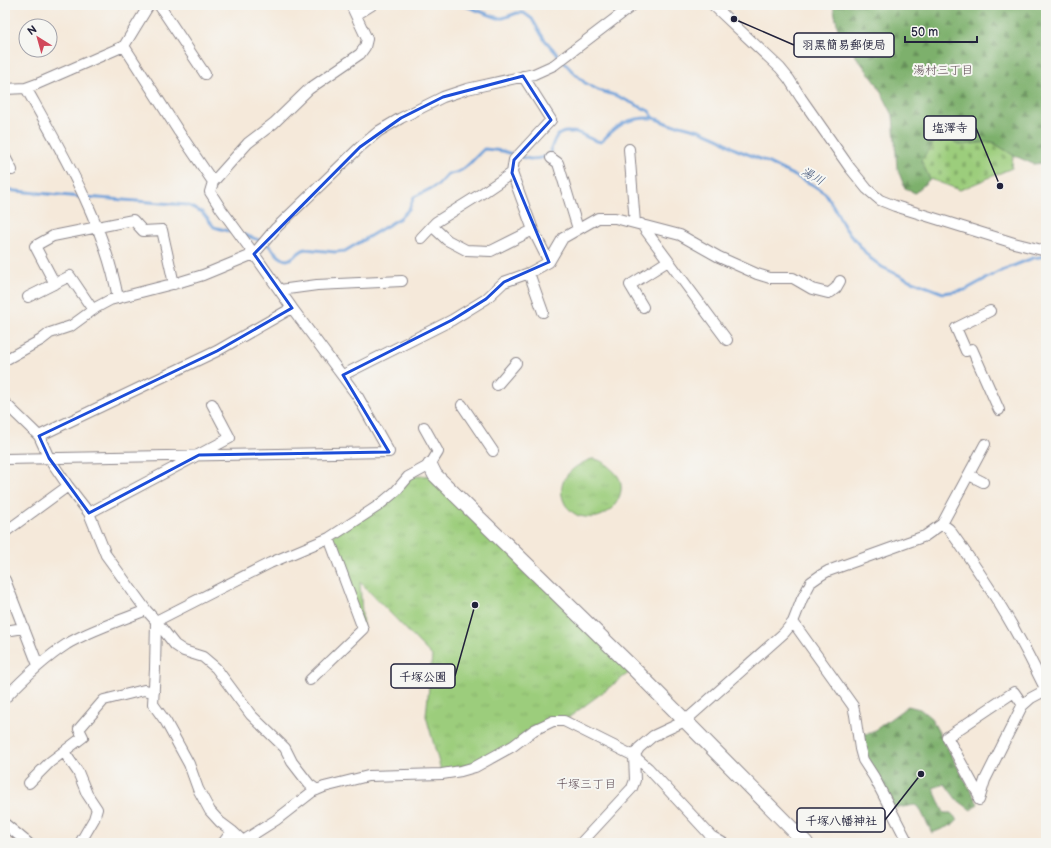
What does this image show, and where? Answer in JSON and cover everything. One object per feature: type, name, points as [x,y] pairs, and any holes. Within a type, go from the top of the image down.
[{"type":"street","points":[[5,89],[26,88],[124,46],[149,5]]},
{"type":"street","points":[[159,5],[205,74]]},
{"type":"street","points":[[5,459],[389,452],[358,397],[343,375],[292,308],[221,210],[210,192],[213,182],[248,143],[274,123],[309,89],[360,54],[365,47],[367,39],[351,5]]},
{"type":"street","points":[[356,15],[372,5]]},
{"type":"street","points":[[5,360],[41,340],[50,333],[71,326],[110,300],[203,275],[254,254],[276,228],[360,146],[379,131],[443,97],[467,89],[534,74],[554,65],[633,5]]},
{"type":"street","points":[[713,5],[780,68],[850,168],[873,195],[880,200],[895,206],[1014,243],[1046,251]]},
{"type":"street","points":[[124,46],[213,182]]},
{"type":"street","points":[[523,76],[551,120],[514,160],[512,173],[533,230],[549,262]]},
{"type":"street","points":[[26,88],[80,188],[97,227],[115,281],[118,298]]},
{"type":"street","points":[[629,149],[638,223],[727,340]]},
{"type":"street","points":[[5,157],[12,170]]},
{"type":"street","points":[[551,158],[558,163],[578,229]]},
{"type":"street","points":[[421,238],[436,222],[512,173]]},
{"type":"street","points":[[343,375],[452,320],[486,299],[504,282],[530,274],[549,262],[563,238],[598,218],[615,218],[680,235],[719,257],[757,274],[770,278],[793,278],[812,289],[828,293],[836,288],[840,281]]},
{"type":"street","points":[[55,284],[36,246],[53,236],[133,220],[143,231],[162,230],[174,284]]},
{"type":"street","points":[[432,226],[447,240],[466,250],[485,251],[491,251],[533,230]]},
{"type":"street","points":[[643,307],[630,285],[668,261]]},
{"type":"street","points":[[530,274],[543,312]]},
{"type":"street","points":[[28,297],[70,276],[93,310]]},
{"type":"street","points":[[280,290],[316,285],[402,281]]},
{"type":"street","points":[[39,436],[217,351],[292,308]]},
{"type":"street","points":[[990,311],[956,328],[966,351],[972,349],[999,410]]},
{"type":"street","points":[[497,385],[516,363]]},
{"type":"street","points":[[5,403],[39,436],[49,458],[89,513],[106,556],[146,610],[175,645],[203,657],[216,668],[251,715],[285,748],[292,762],[309,784],[317,790]]},
{"type":"street","points":[[89,513],[230,438],[212,404]]},
{"type":"street","points":[[462,405],[493,451]]},
{"type":"street","points":[[156,621],[270,563],[329,538],[378,506],[396,491],[408,477],[430,465],[438,452],[424,427]]},
{"type":"street","points":[[581,843],[632,788],[635,780],[634,756],[639,748],[653,736],[686,721],[784,633],[793,622],[802,599],[811,582],[828,571],[925,536],[942,524],[985,444]]},
{"type":"street","points":[[430,465],[435,474],[686,721],[806,843]]},
{"type":"street","points":[[969,474],[983,482]]},
{"type":"street","points":[[5,532],[68,486]]},
{"type":"street","points":[[942,524],[949,529],[994,595],[1019,637],[1046,690],[1031,698],[1023,705],[985,780],[979,801],[947,737],[1014,692],[1023,705]]},
{"type":"street","points":[[310,680],[363,629],[329,538]]},
{"type":"street","points":[[5,580],[38,665]]},
{"type":"street","points":[[5,698],[38,665],[68,644],[88,633],[146,610]]},
{"type":"street","points":[[156,621],[153,704],[166,722],[189,764],[198,789],[210,811],[220,822],[244,842],[276,820],[312,792],[317,790],[345,781],[368,776],[442,774],[462,771],[475,767],[513,746],[534,730],[553,721],[564,721],[634,756],[648,768],[711,836],[723,843]]},
{"type":"street","points":[[793,622],[853,706],[856,715],[860,750],[863,760],[874,777],[907,841]]},
{"type":"street","points":[[5,631],[24,628]]},
{"type":"street","points":[[30,783],[50,762],[83,737],[79,729],[104,700],[144,690],[154,692]]},
{"type":"street","points":[[64,752],[78,772],[87,794],[97,809],[94,819],[80,843]]},
{"type":"street","points":[[5,824],[28,843]]},
{"type":"street","points":[[223,843],[232,831]]},
{"type":"highlighted area","points":[[523,76],[551,120],[514,160],[512,173],[549,262],[504,282],[486,299],[452,320],[343,375],[389,452],[199,455],[89,513],[49,458],[39,436],[217,351],[292,308],[254,254],[360,147],[401,118],[443,97]]},
{"type":"green space","points":[[833,5],[1046,5],[1046,163],[1033,164],[1013,155],[992,142],[959,145],[921,160],[930,179],[915,193],[905,188],[897,168],[893,115],[877,84],[839,34]]},
{"type":"green space","points":[[942,132],[959,145],[992,142],[1013,155],[1012,168],[960,190],[930,179],[921,160]]},
{"type":"green space","points":[[592,459],[601,461],[615,472],[620,480],[621,491],[620,496],[610,510],[605,514],[592,518],[579,516],[569,509],[562,496],[562,489],[566,476],[571,471],[584,462]]},
{"type":"green space","points":[[435,475],[634,669],[564,721],[553,721],[497,755],[442,774],[426,716],[432,656],[360,582],[363,629],[329,538],[408,477]]},
{"type":"green space","points":[[908,706],[920,709],[931,718],[978,804],[971,810],[956,799],[945,784],[933,788],[944,813],[951,813],[958,820],[954,824],[932,833],[919,807],[915,805],[896,808],[888,804],[863,760],[863,734],[871,733]]},
{"type":"waterway","name":"湯川","points":[[463,5],[498,18],[503,18],[517,13],[524,13],[532,19],[544,39],[572,71],[585,83],[598,90],[617,96],[649,111],[654,118],[671,125],[680,125],[699,130],[720,139],[735,149],[765,161],[813,185],[825,193],[845,228],[870,258],[882,267],[909,280],[943,293],[965,290],[998,272],[1033,258],[1046,256]]},
{"type":"waterway","points":[[244,235],[264,242],[281,258],[287,260],[305,249],[335,252],[345,251],[400,218],[409,209],[414,197],[438,185],[448,174],[459,172],[464,169],[484,149],[504,151],[531,159],[542,158],[549,156],[555,139],[564,132],[578,133],[601,142],[618,126],[630,120],[654,118]]},
{"type":"waterway","points":[[5,190],[81,197]]},
{"type":"waterway","points":[[86,197],[187,205],[202,212],[214,227],[235,233]]},
{"type":"place","name":"羽黒簡易郵便局","points":[[734,19]]},
{"type":"place","name":"塩澤寺","points":[[1000,186]]},
{"type":"place","name":"千塚公園","points":[[475,605]]},
{"type":"place","name":"千塚八幡神社","points":[[921,774]]},
{"type":"district","name":"湯村三丁目","points":[[943,70]]},
{"type":"district","name":"千塚三丁目","points":[[586,784]]}]
